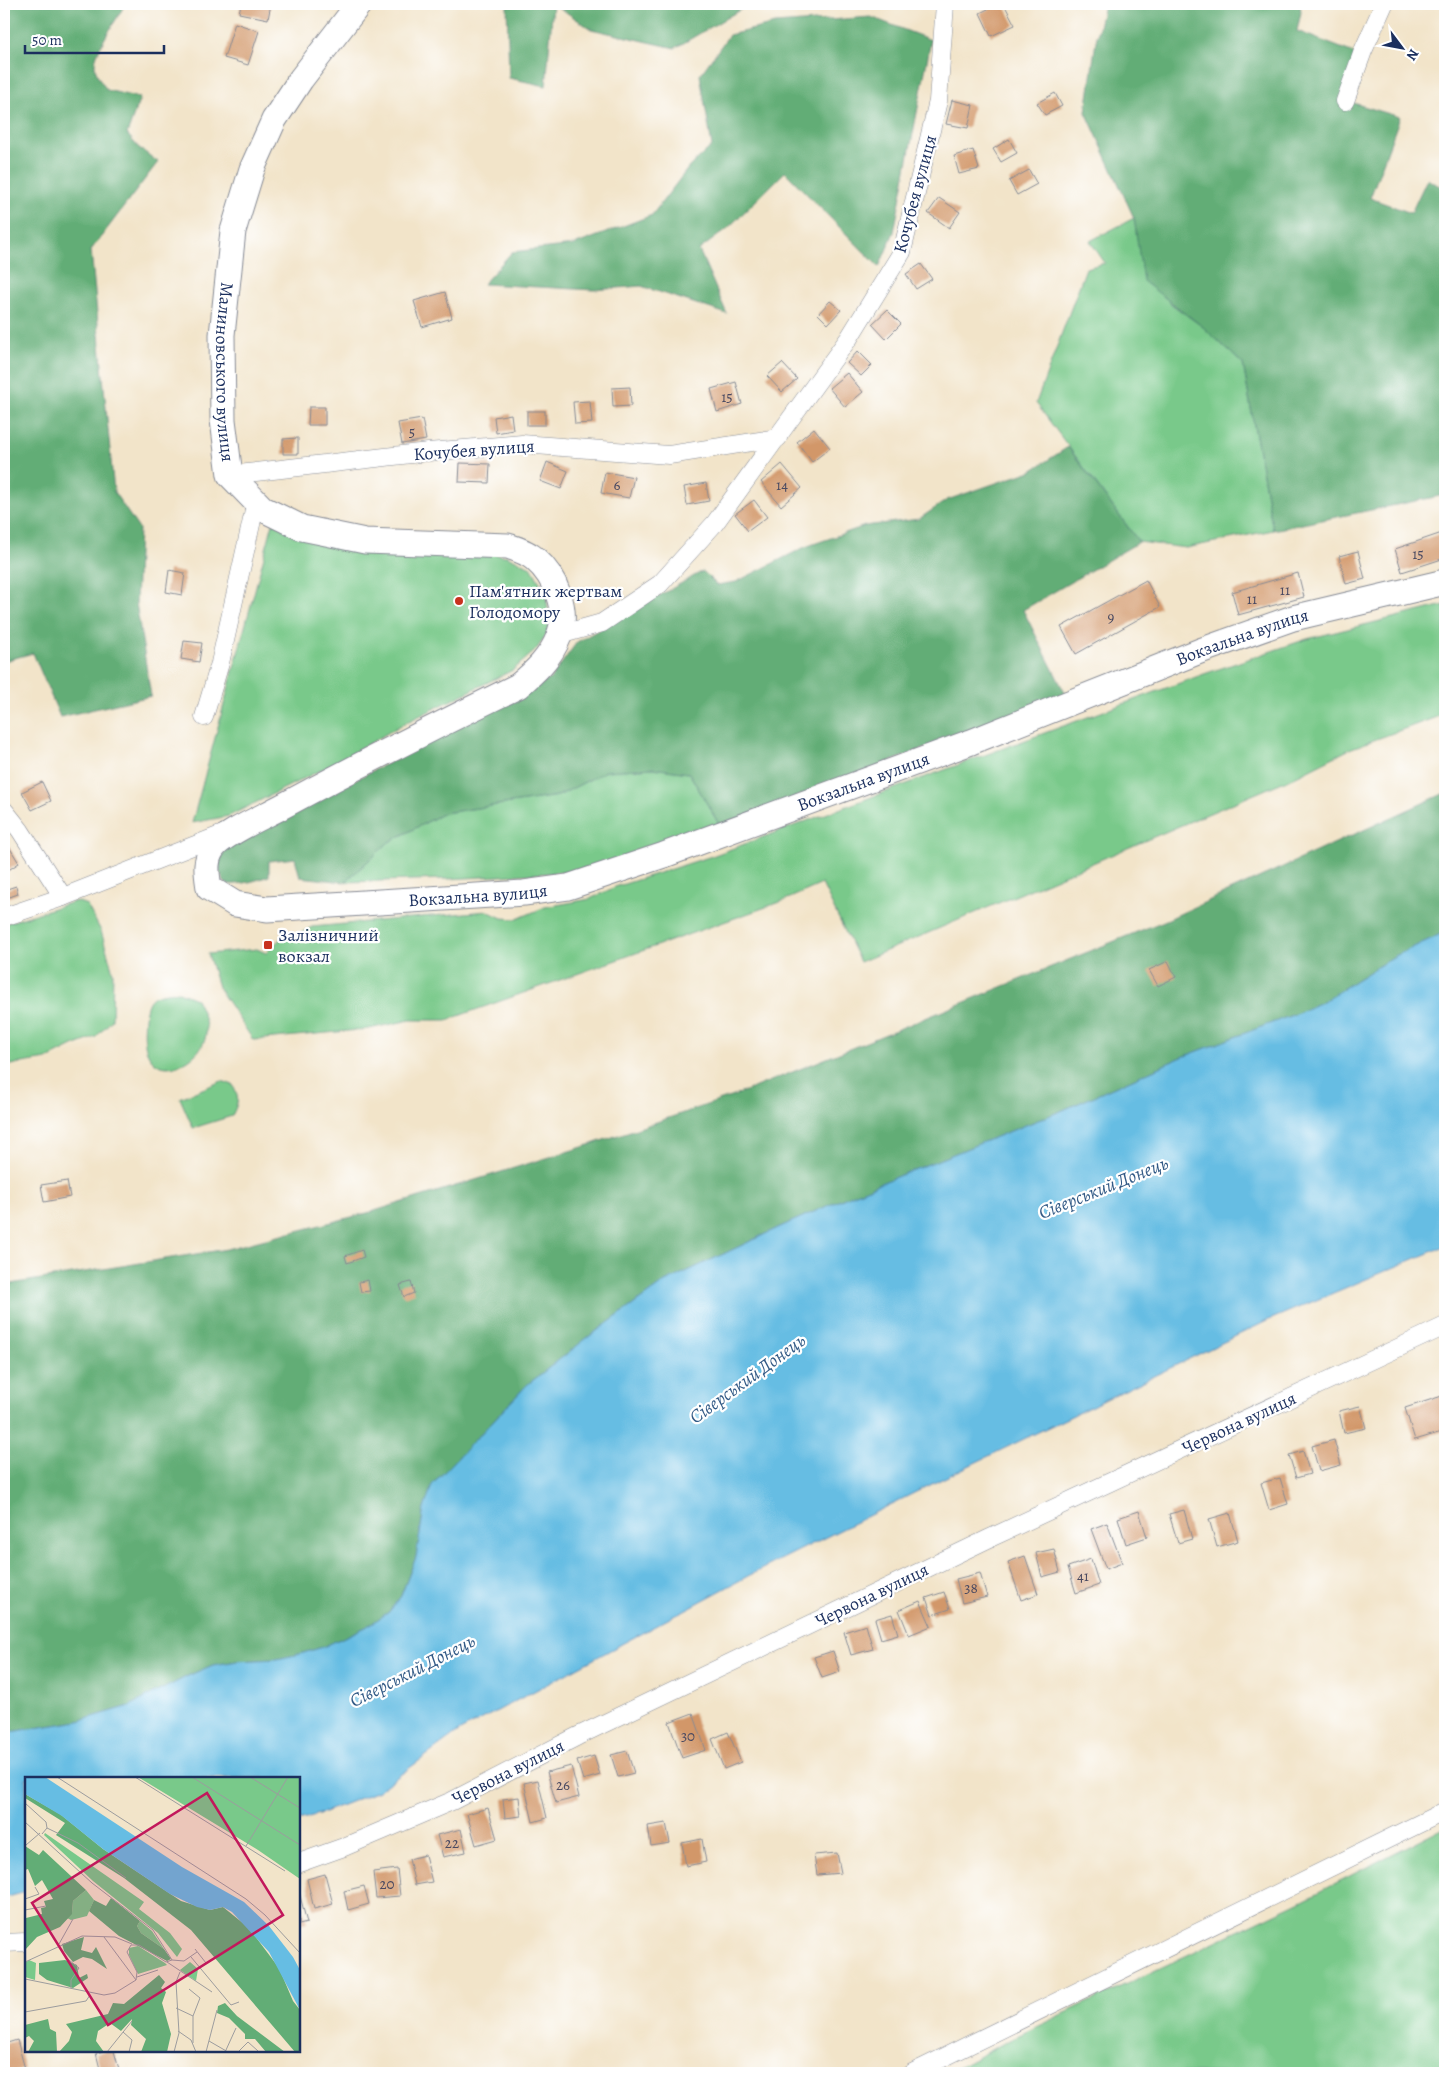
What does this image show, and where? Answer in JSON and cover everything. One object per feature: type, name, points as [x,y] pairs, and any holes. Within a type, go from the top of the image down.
[{"type":"main road","name":"Малиновського вулиця","points":[[230,475],[223,420],[222,336],[233,231],[252,169],[274,120],[300,79],[355,5]]},
{"type":"main road","points":[[230,475],[263,509],[302,528],[365,540],[508,546],[522,550],[535,558],[555,585],[561,604],[563,620],[559,635],[550,653],[536,671],[518,686],[376,757],[252,823]]},
{"type":"main road","name":"Вокзальна вулиця","points":[[252,823],[214,847],[206,865],[209,888],[235,904],[267,909],[524,893],[568,887],[664,855],[962,745],[1200,651],[1293,618],[1445,582]]},
{"type":"street","name":"Кочубея вулиця","points":[[559,635],[602,623],[660,584],[715,523],[850,338],[902,252],[938,101],[945,4]]},
{"type":"street","points":[[1345,101],[1363,51],[1384,4]]},
{"type":"street","name":"Кочубея вулиця","points":[[230,475],[418,453],[522,444],[669,455],[778,438]]},
{"type":"street","points":[[204,717],[224,645],[256,502]]},
{"type":"street","points":[[4,810],[20,830],[63,897]]},
{"type":"street","points":[[4,917],[63,897],[252,823]]},
{"type":"street","name":"Червона вулиця","points":[[300,1863],[344,1847],[452,1801],[578,1736],[980,1543],[1445,1326]]},
{"type":"street","points":[[912,2073],[1445,1811]]},
{"type":"street","points":[[4,1944],[25,1942]]},
{"type":"green space","points":[[7,4],[125,4],[98,52],[95,68],[107,90],[140,98],[127,134],[138,147],[158,162],[91,250],[114,492],[139,529],[136,603],[151,696],[60,717],[33,653],[4,661],[4,31]]},
{"type":"green space","points":[[507,4],[553,4],[546,86],[509,78]]},
{"type":"green space","points":[[554,4],[750,4],[675,48],[591,29]]},
{"type":"green space","points":[[1104,4],[1300,4],[1301,12],[1297,31],[1354,53],[1353,103],[1400,117],[1370,198],[1411,213],[1427,179],[1445,189],[1445,495],[1273,530],[1243,364],[1203,327],[1143,281],[1134,218],[1086,112],[1096,41]]},
{"type":"green space","points":[[871,17],[931,40],[894,232],[879,267],[785,172],[727,229],[699,250],[727,314],[641,286],[594,290],[483,284],[512,252],[574,245],[652,215],[689,167],[712,146],[700,75],[729,35],[775,24]]},
{"type":"green space","points":[[1134,218],[1170,303],[1203,327],[1243,364],[1273,530],[1186,548],[1139,542],[1036,403],[1086,268],[1105,263],[1090,241]]},
{"type":"green space","points":[[1068,447],[1139,542],[1023,610],[1066,695],[720,826],[689,773],[653,768],[606,771],[558,796],[444,813],[389,842],[345,882],[300,877],[295,858],[269,861],[269,876],[253,881],[226,884],[222,878],[219,867],[221,857],[232,842],[530,691],[551,678],[577,642],[703,571],[717,585],[736,582],[805,547],[865,526],[919,519],[947,500],[1031,471]]},
{"type":"green space","points":[[273,523],[507,556],[531,567],[546,593],[550,629],[536,650],[513,670],[403,724],[343,759],[229,816],[192,823]]},
{"type":"green space","points":[[1445,605],[1445,714],[1352,748],[1292,778],[860,962],[822,884],[783,901],[447,1020],[410,1020],[369,1029],[253,1040],[218,987],[208,954],[257,949],[266,953],[283,936],[295,936],[312,927],[487,911],[502,918],[517,919],[545,907],[590,899],[615,887],[712,856],[1204,674],[1307,639]]},
{"type":"green space","points":[[653,768],[689,773],[720,826],[619,861],[568,872],[448,879],[345,882],[389,842],[444,813],[558,796],[606,771]]},
{"type":"green space","points":[[1445,793],[1445,932],[1393,957],[1325,1000],[1298,1013],[1180,1058],[1061,1111],[861,1191],[665,1282],[587,1338],[527,1385],[432,1485],[424,1509],[416,1557],[401,1596],[389,1612],[366,1627],[323,1647],[300,1654],[277,1659],[238,1661],[213,1665],[130,1706],[79,1721],[4,1733],[4,1285],[227,1249],[371,1212],[589,1145],[736,1095],[1164,921]]},
{"type":"green space","points":[[76,901],[87,905],[101,931],[113,972],[112,1020],[96,1037],[47,1059],[4,1066],[4,924]]},
{"type":"green space","points":[[179,992],[196,999],[203,1013],[206,1029],[205,1039],[196,1054],[188,1060],[171,1067],[163,1066],[155,1063],[149,1056],[146,1047],[144,1032],[146,1010],[154,996]]},
{"type":"green space","points":[[222,1081],[233,1085],[237,1094],[237,1104],[232,1116],[193,1128],[180,1098]]},
{"type":"green space","points":[[1445,1827],[1445,2073],[948,2073],[1017,2036],[1299,1902]]},
{"type":"water","name":"Сіверський Донець","points":[[1445,932],[1445,1246],[1269,1320],[958,1471],[748,1576],[460,1731],[378,1791],[322,1813],[300,1820],[300,1777],[25,1777],[25,1892],[4,1898],[4,1733],[79,1721],[130,1706],[213,1665],[238,1661],[277,1659],[323,1647],[366,1627],[389,1612],[401,1596],[416,1557],[424,1509],[432,1485],[527,1385],[587,1338],[665,1282],[861,1191],[1061,1111],[1180,1058],[1298,1013],[1325,1000],[1393,957]]},
{"type":"building","points":[[241,4],[271,4],[268,19],[239,13]]},
{"type":"building","points":[[998,4],[1004,4],[1015,25],[991,36],[980,13]]},
{"type":"building","points":[[235,23],[259,31],[248,65],[224,58]]},
{"type":"building","points":[[1055,93],[1062,106],[1045,115],[1037,103]]},
{"type":"building","points":[[952,100],[973,105],[968,128],[946,124]]},
{"type":"building","points":[[1009,139],[1017,153],[1001,162],[993,149]]},
{"type":"building","points":[[973,150],[979,169],[959,174],[954,156]]},
{"type":"building","points":[[1029,170],[1037,184],[1017,195],[1009,181]]},
{"type":"building","points":[[939,198],[960,212],[949,228],[928,213]]},
{"type":"building","points":[[921,264],[932,279],[916,289],[906,274]]},
{"type":"building","points":[[445,292],[452,318],[422,327],[414,301]]},
{"type":"building","points":[[830,301],[841,310],[828,324],[818,314]]},
{"type":"building","points":[[887,310],[901,324],[886,339],[872,324]]},
{"type":"building","points":[[858,351],[872,365],[861,376],[847,363]]},
{"type":"building","points":[[782,363],[797,379],[782,392],[767,376]]},
{"type":"building","points":[[847,373],[863,392],[845,407],[829,388]]},
{"type":"building","points":[[736,382],[742,404],[717,412],[711,389]]},
{"type":"building","points":[[630,387],[631,406],[613,407],[612,388]]},
{"type":"building","points":[[590,401],[592,423],[575,424],[573,402]]},
{"type":"building","points":[[309,407],[325,407],[325,425],[308,425]]},
{"type":"building","points":[[527,411],[545,411],[545,425],[527,425]]},
{"type":"building","points":[[511,414],[513,430],[496,433],[494,417]]},
{"type":"building","points":[[422,419],[426,440],[402,444],[398,423]]},
{"type":"building","points":[[814,428],[830,448],[812,462],[797,442]]},
{"type":"building","points":[[298,438],[298,454],[283,454],[283,439]]},
{"type":"building","points":[[547,462],[568,471],[561,489],[540,481]]},
{"type":"building","points":[[460,463],[490,464],[489,483],[459,482]]},
{"type":"building","points":[[782,464],[802,488],[781,506],[761,482]]},
{"type":"building","points":[[605,472],[634,477],[629,498],[601,493]]},
{"type":"building","points":[[706,483],[709,501],[687,505],[684,487]]},
{"type":"building","points":[[754,500],[767,517],[748,531],[735,514]]},
{"type":"building","points":[[1445,532],[1445,558],[1402,572],[1395,549]]},
{"type":"building","points":[[1358,551],[1365,579],[1346,584],[1339,556]]},
{"type":"building","points":[[169,570],[185,573],[182,595],[166,592]]},
{"type":"building","points":[[1298,573],[1304,597],[1238,615],[1232,592]]},
{"type":"building","points":[[1146,580],[1160,607],[1076,654],[1061,627]]},
{"type":"building","points":[[184,641],[202,643],[199,662],[181,659]]},
{"type":"building","points":[[42,782],[51,801],[32,810],[22,792]]},
{"type":"building","points":[[8,845],[19,863],[4,873],[4,848]]},
{"type":"building","points":[[16,886],[18,894],[4,899],[4,890]]},
{"type":"building","points":[[1168,961],[1176,977],[1158,986],[1149,970]]},
{"type":"building","points":[[67,1181],[70,1197],[44,1202],[41,1185]]},
{"type":"building","points":[[362,1250],[364,1257],[347,1263],[345,1256]]},
{"type":"building","points":[[368,1280],[370,1291],[361,1292],[359,1282]]},
{"type":"building","points":[[411,1282],[414,1293],[404,1297],[400,1285]]},
{"type":"building","points":[[1442,1396],[1445,1405],[1445,1431],[1415,1440],[1405,1408]]},
{"type":"building","points":[[1360,1406],[1366,1428],[1344,1433],[1339,1411]]},
{"type":"building","points":[[1334,1440],[1341,1465],[1319,1471],[1312,1446]]},
{"type":"building","points":[[1303,1451],[1310,1474],[1296,1478],[1289,1455]]},
{"type":"building","points":[[1280,1478],[1288,1504],[1269,1510],[1261,1483]]},
{"type":"building","points":[[1184,1510],[1192,1539],[1178,1543],[1169,1514]]},
{"type":"building","points":[[1139,1511],[1147,1537],[1126,1544],[1118,1518]]},
{"type":"building","points":[[1230,1513],[1238,1541],[1217,1547],[1209,1519]]},
{"type":"building","points":[[1107,1523],[1122,1563],[1106,1569],[1091,1529]]},
{"type":"building","points":[[1054,1549],[1060,1572],[1042,1577],[1036,1553]]},
{"type":"building","points":[[1025,1556],[1038,1594],[1021,1600],[1008,1562]]},
{"type":"building","points":[[1091,1559],[1099,1585],[1076,1593],[1068,1567]]},
{"type":"building","points":[[980,1573],[987,1597],[962,1603],[956,1579]]},
{"type":"building","points":[[944,1592],[950,1609],[932,1615],[926,1598]]},
{"type":"building","points":[[920,1601],[931,1626],[909,1635],[899,1610]]},
{"type":"building","points":[[892,1614],[898,1634],[881,1639],[875,1619]]},
{"type":"building","points":[[866,1625],[873,1649],[851,1655],[844,1632]]},
{"type":"building","points":[[833,1651],[840,1672],[822,1678],[814,1657]]},
{"type":"building","points":[[693,1713],[706,1750],[682,1758],[669,1722]]},
{"type":"building","points":[[728,1732],[741,1762],[724,1769],[712,1739]]},
{"type":"building","points":[[627,1751],[634,1773],[618,1777],[611,1755]]},
{"type":"building","points":[[594,1756],[600,1775],[583,1780],[577,1761]]},
{"type":"building","points":[[571,1766],[579,1797],[556,1803],[547,1772]]},
{"type":"building","points":[[538,1780],[547,1818],[533,1822],[524,1783]]},
{"type":"building","points":[[519,1797],[521,1816],[505,1818],[503,1799]]},
{"type":"building","points":[[488,1808],[497,1839],[476,1845],[467,1814]]},
{"type":"building","points":[[666,1823],[670,1843],[651,1846],[648,1826]]},
{"type":"building","points":[[461,1829],[466,1852],[443,1857],[437,1835]]},
{"type":"building","points":[[702,1839],[706,1862],[686,1866],[682,1843]]},
{"type":"building","points":[[837,1853],[841,1873],[817,1875],[814,1855]]},
{"type":"building","points":[[425,1855],[432,1882],[415,1885],[409,1859]]},
{"type":"building","points":[[397,1869],[400,1896],[376,1898],[373,1872]]},
{"type":"building","points":[[325,1874],[333,1904],[314,1909],[307,1879]]},
{"type":"building","points":[[364,1886],[369,1904],[348,1910],[344,1891]]},
{"type":"building","points":[[300,1896],[307,1923],[300,1925]]},
{"type":"building","points":[[17,2040],[25,2069],[5,2073],[4,2044]]},
{"type":"building","points":[[114,2052],[120,2073],[101,2073],[96,2053]]},
{"type":"place","name":"Пам'ятник жертвам Голодомору","points":[[459,601]]},
{"type":"place","name":"Залізничний вокзал","points":[[268,945]]}]
